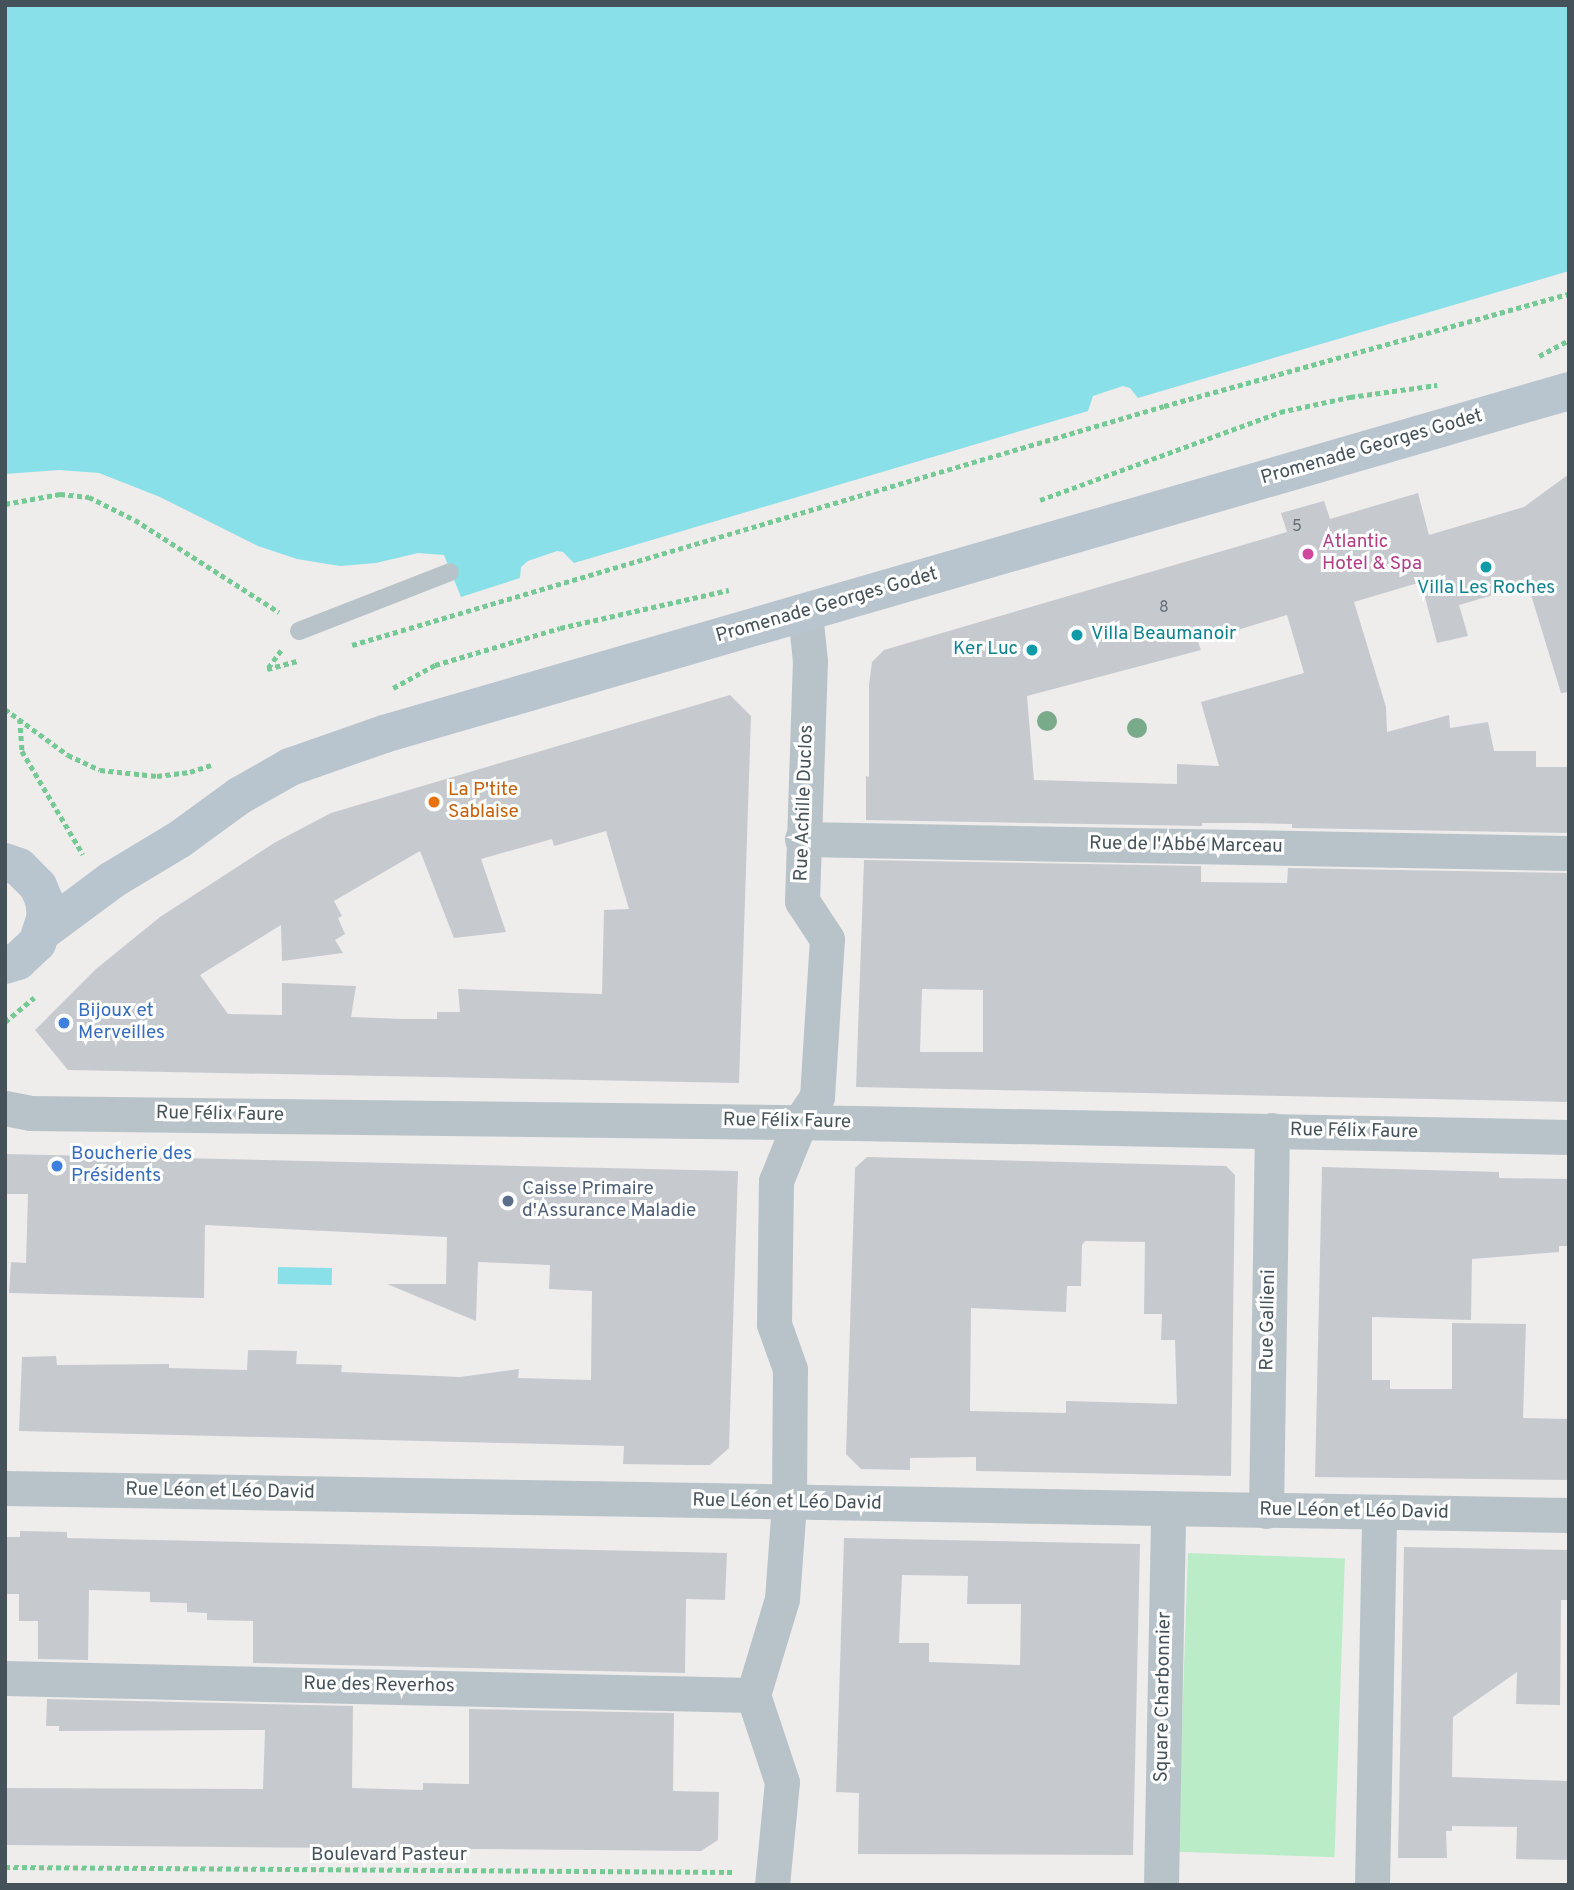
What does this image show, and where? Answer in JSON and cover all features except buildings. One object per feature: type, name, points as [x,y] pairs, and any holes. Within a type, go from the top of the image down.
[{"type":"street","name":"Promenade Georges Godet","points":[[9,970],[37,943],[43,932],[112,880],[180,839],[239,796],[290,768],[384,734],[1569,391]]},
{"type":"street","name":"Rue Achille Duclos","points":[[753,1695],[782,1599],[789,1503],[790,1370],[774,1324],[776,1181],[800,1122],[817,1097],[827,939],[802,901],[810,661],[805,613]]},
{"type":"street","name":"Rue de l'Abbé Marceau","points":[[803,839],[1569,853]]},
{"type":"street","points":[[12,863],[112,880]]},
{"type":"street","points":[[12,863],[44,900],[43,932]]},
{"type":"street","name":"Rue Félix Faure","points":[[5,1108],[30,1113],[800,1122],[1569,1137]]},
{"type":"street","name":"Rue Gallieni","points":[[1266,1511],[1272,1130]]},
{"type":"street","name":"Rue Léon et Léo David","points":[[5,1488],[1569,1515]]},
{"type":"street","name":"Square Charbonnier","points":[[1161,1885],[1168,1510]]},
{"type":"street","points":[[1372,1885],[1379,1512]]},
{"type":"street","name":"Rue des Reverhos","points":[[5,1678],[753,1695]]},
{"type":"street","points":[[753,1695],[782,1782],[772,1879]]},
{"type":"lane","points":[[299,631],[450,572]]},
{"type":"path","points":[[346,646],[1164,406],[1569,294]]},
{"type":"path","points":[[1536,357],[1569,341]]},
{"type":"path","points":[[1037,501],[1280,412],[1350,397],[1444,384]]},
{"type":"path","points":[[5,504],[60,494],[89,497],[135,520],[210,566],[281,614],[299,631]]},
{"type":"path","points":[[383,693],[435,665],[560,628],[740,587]]},
{"type":"path","points":[[267,669],[306,658]]},
{"type":"path","points":[[5,709],[68,755],[100,770],[157,776],[190,772],[214,764]]},
{"type":"path","name":"Boulevard Pasteur","points":[[5,1867],[772,1879]]},
{"type":"green space","points":[[1188,1553],[1345,1558],[1334,1857],[1178,1852]]},
{"type":"water","points":[[5,5],[1569,5],[1569,271],[1138,398],[1130,388],[1123,386],[1093,396],[1088,411],[574,563],[563,552],[557,551],[528,561],[521,567],[520,578],[461,597],[444,555],[418,553],[376,563],[340,566],[297,559],[258,546],[160,497],[99,473],[59,470],[5,474]]},
{"type":"water","points":[[278,1267],[332,1268],[332,1285],[278,1284]]},
{"type":"place","name":"Atlantic Hotel & Spa","points":[[1308,554]]},
{"type":"place","name":"Villa Les Roches","points":[[1486,567]]},
{"type":"place","name":"Villa Beaumanoir","points":[[1077,635]]},
{"type":"place","name":"Ker Luc","points":[[1032,650]]},
{"type":"place","name":"La P'tite Sablaise","points":[[434,802]]},
{"type":"place","name":"Bijoux et Merveilles","points":[[64,1023]]},
{"type":"place","name":"Boucherie des Présidents","points":[[57,1166]]},
{"type":"place","name":"Caisse Primaire d'Assurance Maladie","points":[[508,1201]]}]
